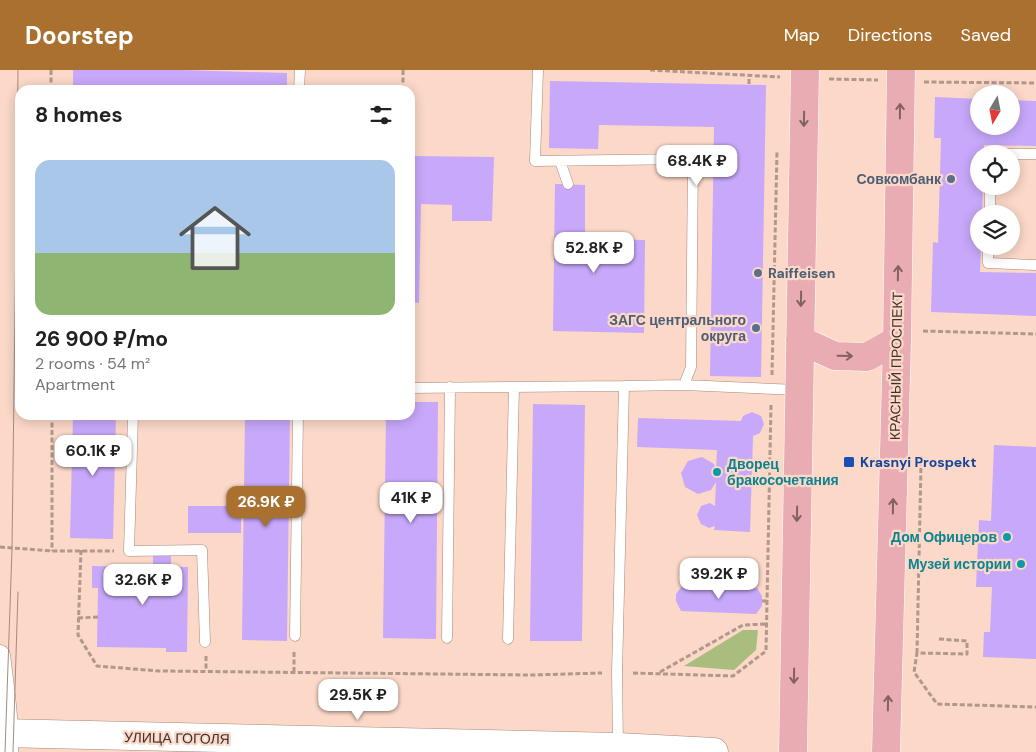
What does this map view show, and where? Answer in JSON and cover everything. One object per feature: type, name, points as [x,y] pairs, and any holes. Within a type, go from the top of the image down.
[{"type":"main road","points":[[793,752],[805,70]]},
{"type":"main road","name":"КРАСНЫЙ ПРОСПЕКТ","points":[[886,752],[897,340],[901,70]]},
{"type":"main road","points":[[800,340],[835,356],[867,357],[897,340]]},
{"type":"main road","name":"УЛИЦА ГОГОЛЯ","points":[[6,740],[125,744],[618,747],[645,750],[714,752]]},
{"type":"street","points":[[0,656],[6,740]]},
{"type":"lane","points":[[299,85],[300,70]]},
{"type":"lane","points":[[538,70],[535,162],[693,159],[691,367],[684,385]]},
{"type":"lane","points":[[1020,154],[1036,154]]},
{"type":"lane","points":[[560,161],[568,184]]},
{"type":"lane","points":[[988,255],[988,262],[1036,264]]},
{"type":"lane","points":[[415,388],[684,385],[799,390]]},
{"type":"lane","points":[[618,747],[617,673],[624,386]]},
{"type":"lane","points":[[446,638],[450,387]]},
{"type":"lane","points":[[508,638],[514,387]]},
{"type":"lane","points":[[133,420],[129,551],[202,550],[206,642]]},
{"type":"lane","points":[[295,636],[298,420]]},
{"type":"path","points":[[51,70],[51,85]]},
{"type":"path","points":[[402,85],[403,70]]},
{"type":"path","points":[[650,70],[778,77],[779,70]]},
{"type":"path","points":[[749,84],[750,76]]},
{"type":"path","points":[[81,550],[78,635],[97,666],[159,670],[532,675],[659,673],[733,676],[766,651],[777,145]]},
{"type":"path","points":[[923,330],[1036,334]]},
{"type":"path","points":[[52,420],[52,551]]},
{"type":"path","points":[[0,547],[52,551],[129,551]]},
{"type":"path","points":[[762,601],[767,601]]},
{"type":"path","points":[[78,618],[98,617]]},
{"type":"path","points":[[659,673],[743,625],[767,624]]},
{"type":"path","points":[[294,672],[295,636]]},
{"type":"path","points":[[939,640],[967,641],[967,654],[918,653],[914,672],[937,704],[1036,707]]},
{"type":"green space","points":[[743,630],[758,630],[756,650],[734,670],[684,666]]},
{"type":"building","points":[[73,70],[287,73],[287,85],[73,85]]},
{"type":"building","points":[[550,81],[766,85],[761,377],[710,376],[714,127],[599,125],[598,149],[549,148]]},
{"type":"building","points":[[935,97],[970,99],[970,135],[1020,135],[1020,100],[1036,101],[1036,146],[970,145],[970,195],[983,195],[982,205],[970,205],[970,255],[981,255],[980,272],[1036,273],[1036,316],[931,312],[933,242],[938,243],[941,138],[934,138]]},
{"type":"building","points":[[415,156],[494,157],[492,221],[452,221],[452,205],[421,204],[419,303],[415,303]]},
{"type":"building","points":[[555,184],[585,185],[585,239],[645,240],[644,333],[553,331]]},
{"type":"building","points":[[415,402],[438,402],[436,639],[383,638],[386,420],[415,420]]},
{"type":"building","points":[[533,404],[585,405],[582,641],[530,641]]},
{"type":"building","name":"Дворец бракосочетания","points":[[752,412],[761,416],[764,424],[760,433],[753,436],[750,532],[714,530],[715,526],[709,528],[701,524],[697,515],[701,506],[710,503],[715,506],[716,482],[711,490],[698,494],[685,487],[681,473],[688,461],[702,457],[714,464],[716,471],[717,450],[637,447],[638,418],[741,421],[743,416]]},
{"type":"building","points":[[73,420],[116,420],[113,539],[70,538]]},
{"type":"building","points":[[245,420],[290,420],[287,641],[242,640]]},
{"type":"building","name":"Дом Офицеров","points":[[994,445],[1036,447],[1036,659],[983,657],[984,632],[990,632],[992,587],[976,587],[979,520],[991,521]]},
{"type":"building","points":[[188,506],[241,506],[241,533],[188,533]]},
{"type":"building","points":[[153,554],[171,555],[171,567],[188,567],[187,652],[166,652],[166,648],[97,647],[98,588],[92,588],[92,566],[153,567]]},
{"type":"building","points":[[682,586],[757,588],[762,596],[762,606],[756,614],[681,611],[676,601],[676,594]]},
{"type":"tram line","points":[[18,70],[18,85]]},
{"type":"tram line","points":[[5,752],[12,549],[15,310]]},
{"type":"tram line","points":[[13,752],[18,592]]},
{"type":"place","name":"Совкомбанк","points":[[951,179]]},
{"type":"place","name":"Raiffeisen","points":[[758,273]]},
{"type":"place","name":"ЗАГС центрального округа","points":[[756,328]]},
{"type":"place","name":"Krasnyi Prospekt","points":[[849,462]]},
{"type":"place","name":"Дворец бракосочетания","points":[[717,472]]},
{"type":"place","name":"Дом Офицеров","points":[[1007,537]]},
{"type":"place","name":"Музей истории","points":[[1021,564]]}]
